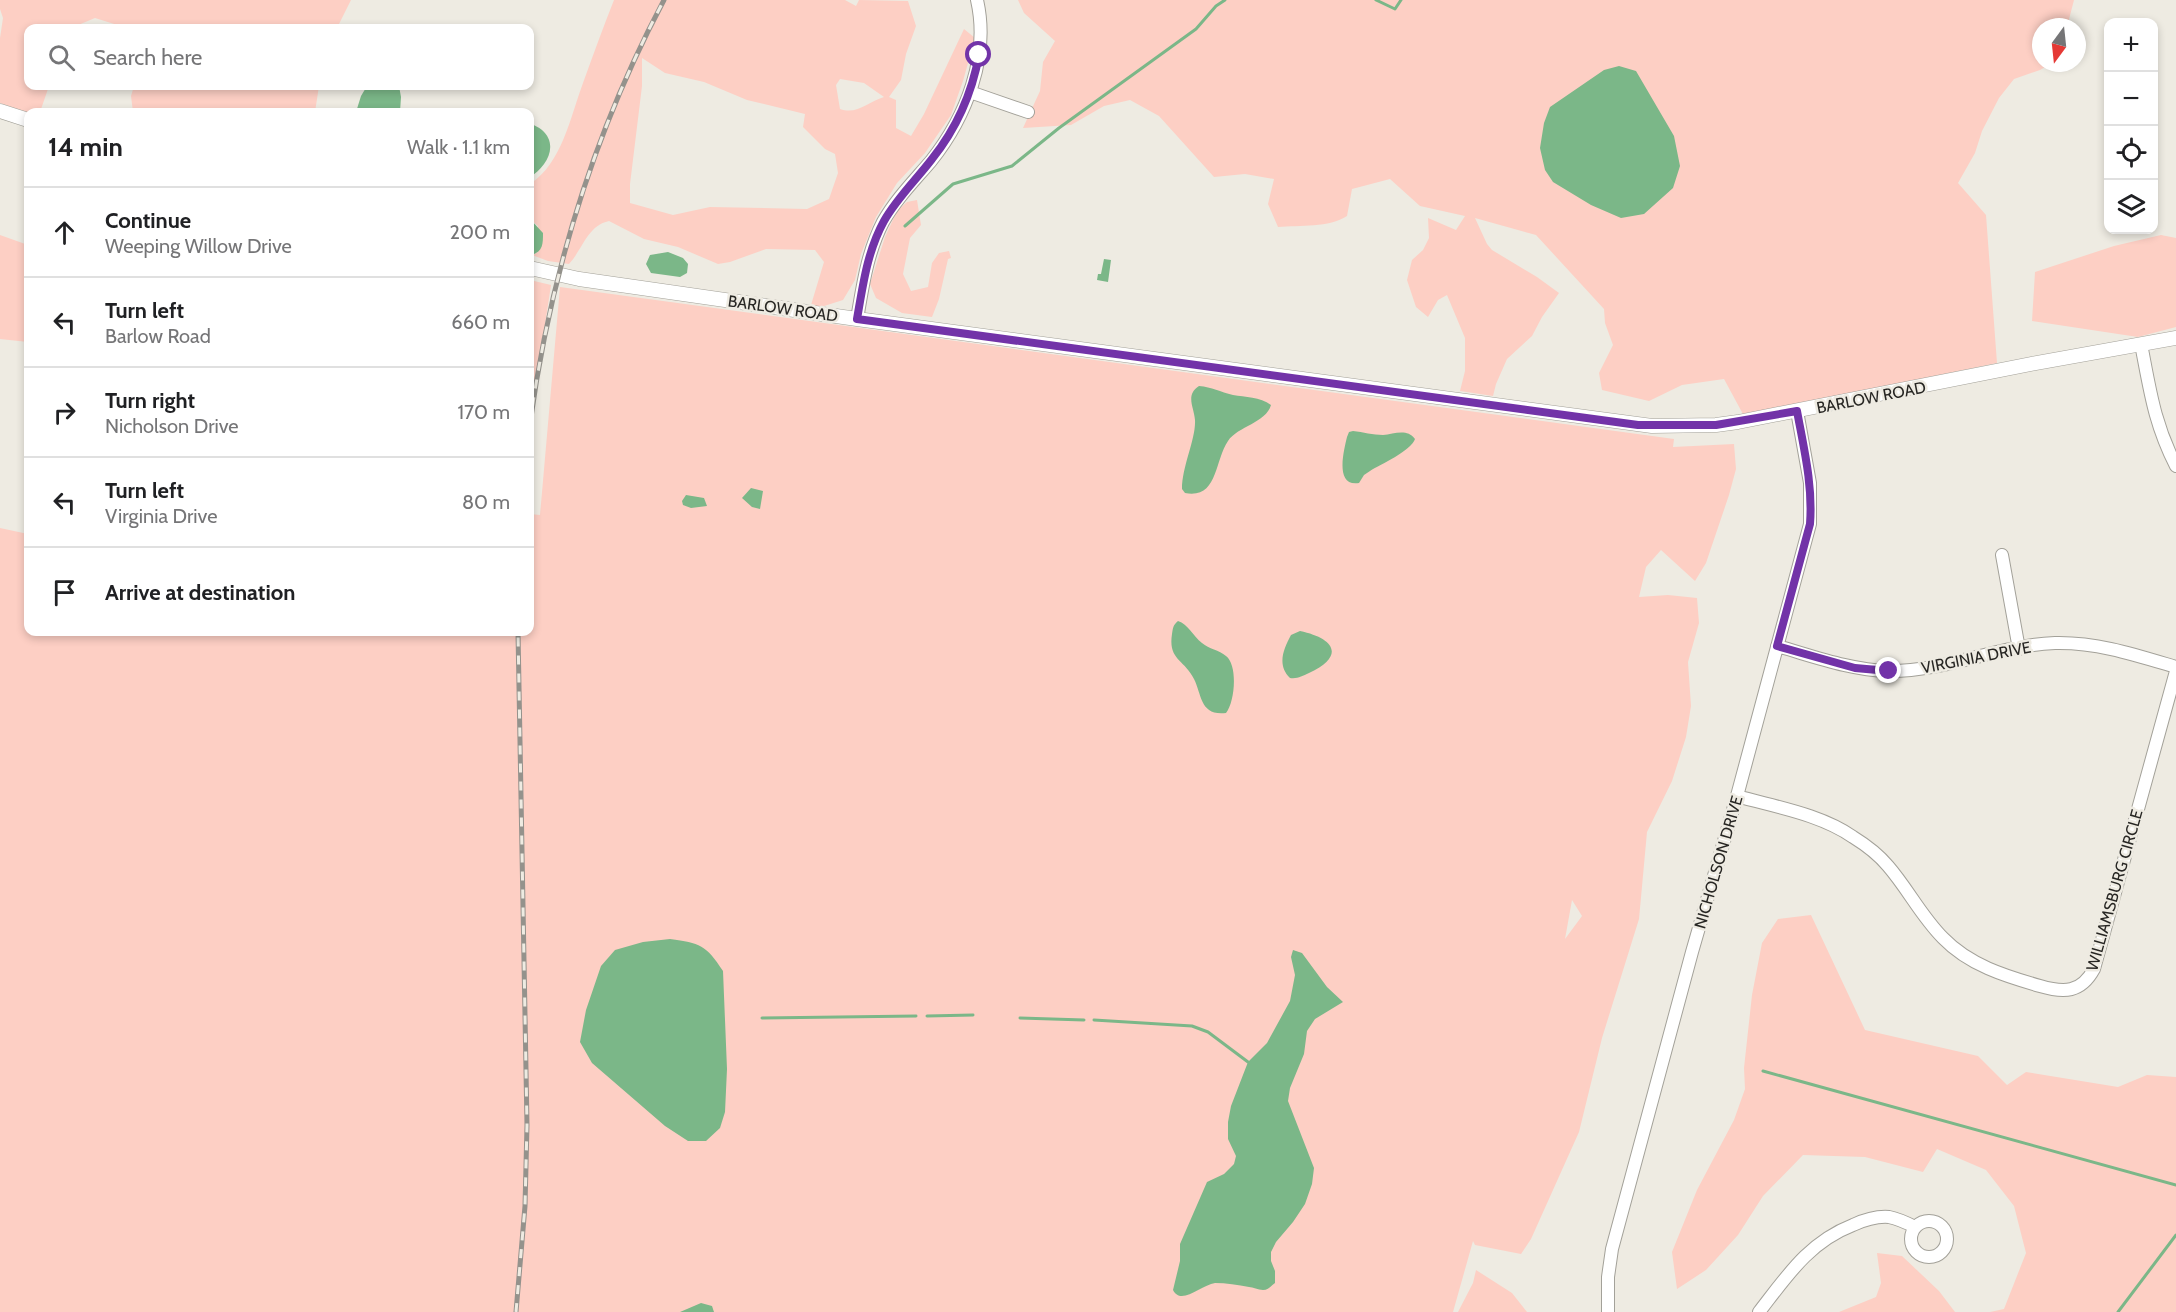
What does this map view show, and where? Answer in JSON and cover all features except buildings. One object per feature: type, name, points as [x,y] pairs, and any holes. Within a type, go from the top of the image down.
[{"type":"street","points":[[857,319],[867,261],[882,224],[903,193],[940,149],[970,92],[981,36],[977,0]]},
{"type":"street","points":[[970,92],[1028,112]]},
{"type":"street","points":[[0,111],[24,119]]},
{"type":"street","name":"BARLOW ROAD","points":[[534,269],[579,279],[857,319],[946,329],[1638,425],[1716,425],[2176,338]]},
{"type":"street","points":[[2141,344],[2155,417],[2164,444],[2176,465]]},
{"type":"street","name":"NICHOLSON DRIVE","points":[[1608,1312],[1608,1277],[1612,1249],[1810,524],[1810,483],[1797,411]]},
{"type":"street","points":[[2002,555],[2019,649]]},
{"type":"street","name":"VIRGINIA DRIVE","points":[[1777,646],[1855,668],[1889,671],[1914,669],[2053,643],[2077,643],[2104,647],[2176,669]]},
{"type":"street","name":"WILLIAMSBURG CIRCLE","points":[[1737,796],[1811,817],[1850,835],[1873,850],[1887,865],[1920,912],[1953,948],[1983,967],[2004,976],[2051,990],[2066,991],[2082,985],[2094,969],[2176,669]]},
{"type":"street","points":[[1759,1312],[1806,1255],[1833,1234],[1864,1221],[1888,1217],[1902,1220],[1915,1227]]},
{"type":"shaded area","points":[[0,0],[351,0],[339,24],[114,24],[95,18],[81,24],[24,24],[24,90],[48,90],[41,108],[24,108],[24,112],[0,103],[0,38],[3,18]]},
{"type":"shaded area","points":[[614,0],[845,0],[856,6],[859,0],[908,1],[916,26],[906,54],[901,80],[889,97],[896,100],[896,128],[911,136],[924,114],[964,29],[975,38],[951,115],[925,153],[897,183],[876,217],[861,254],[855,280],[843,300],[821,307],[811,305],[824,262],[815,250],[766,249],[718,264],[678,247],[644,239],[609,221],[590,233],[569,264],[548,261],[534,256],[538,252],[538,226],[534,222],[534,181],[550,164],[564,139]],"holes":[[[642,58],[665,73],[704,82],[747,100],[805,114],[803,127],[825,149],[835,154],[838,173],[829,199],[807,209],[710,207],[673,215],[630,203],[630,184],[642,86]],[[840,79],[864,83],[884,97],[857,109],[840,109],[836,85]]]},
{"type":"shaded area","points":[[1018,0],[2074,0],[2069,18],[2032,18],[2032,72],[2034,72],[2014,79],[1999,98],[1982,131],[1975,153],[1958,183],[1986,215],[1997,363],[1744,416],[1724,379],[1682,385],[1649,401],[1602,390],[1599,373],[1613,345],[1605,323],[1604,309],[1536,235],[1475,218],[1492,250],[1559,293],[1532,336],[1507,359],[1493,396],[1460,391],[1465,371],[1465,338],[1447,295],[1438,300],[1428,317],[1416,307],[1407,280],[1412,260],[1423,250],[1429,238],[1428,218],[1456,230],[1465,216],[1420,206],[1390,179],[1352,189],[1347,216],[1340,220],[1323,224],[1278,227],[1268,204],[1274,179],[1245,174],[1214,177],[1159,116],[1130,100],[1104,106],[1071,125],[1023,128],[1040,91],[1043,62],[1055,41],[1024,13]]},
{"type":"shaded area","points":[[1619,66],[1636,71],[1674,136],[1680,166],[1673,188],[1644,214],[1621,218],[1591,205],[1553,182],[1545,170],[1540,148],[1544,123],[1550,107],[1604,70]]},
{"type":"shaded area","points":[[133,90],[318,90],[316,108],[132,108]]},
{"type":"shaded area","points":[[365,90],[400,90],[400,108],[357,108]]},
{"type":"shaded area","points":[[534,125],[541,129],[550,143],[548,156],[534,174]]},
{"type":"shaded area","points":[[917,200],[921,225],[910,238],[903,274],[911,291],[928,287],[932,263],[939,253],[949,251],[951,258],[948,259],[939,299],[932,317],[902,313],[876,298],[870,284],[885,237],[897,211],[907,202]]},
{"type":"shaded area","points":[[534,223],[543,233],[542,247],[534,254]]},
{"type":"shaded area","points":[[0,235],[24,244],[24,342],[0,339]]},
{"type":"shaded area","points":[[2161,235],[2176,238],[2176,327],[2138,337],[2032,321],[2035,272],[2114,246]]},
{"type":"shaded area","points":[[668,252],[683,258],[688,264],[687,273],[680,277],[651,273],[646,264],[650,255]]},
{"type":"shaded area","points":[[1104,259],[1111,260],[1108,282],[1097,280],[1098,274],[1101,274]]},
{"type":"shaded area","points":[[534,281],[551,285],[534,398]]},
{"type":"shaded area","points":[[560,287],[1674,439],[1673,447],[1734,444],[1736,469],[1729,495],[1706,563],[1695,581],[1661,550],[1646,567],[1639,597],[1668,595],[1697,598],[1699,623],[1688,662],[1691,706],[1686,737],[1672,781],[1647,832],[1639,919],[1602,1038],[1579,1132],[1531,1239],[1521,1254],[1475,1245],[1473,1241],[1453,1312],[0,1312],[0,528],[24,533],[24,636],[534,636],[534,514],[540,515]],"holes":[[[1572,900],[1582,916],[1565,939]]]},
{"type":"shaded area","points":[[1199,386],[1257,399],[1271,405],[1264,416],[1228,441],[1209,485],[1196,493],[1185,493],[1182,489],[1184,471],[1195,427],[1191,397]]},
{"type":"shaded area","points":[[1349,432],[1376,435],[1404,433],[1415,439],[1402,453],[1364,475],[1359,483],[1351,483],[1343,474],[1342,466],[1347,437]]},
{"type":"shaded area","points":[[751,488],[763,491],[760,509],[752,507],[742,498]]},
{"type":"shaded area","points":[[686,495],[704,498],[707,506],[691,508],[683,505],[682,501]]},
{"type":"shaded area","points":[[1178,621],[1202,643],[1223,654],[1230,661],[1234,684],[1226,713],[1217,713],[1207,708],[1190,672],[1172,649],[1172,634],[1174,625]]},
{"type":"shaded area","points":[[1300,631],[1321,638],[1331,648],[1332,654],[1321,666],[1309,673],[1290,678],[1282,663],[1284,652],[1291,635]]},
{"type":"shaded area","points":[[1811,915],[1865,1030],[1978,1056],[2007,1085],[2026,1072],[2118,1087],[2147,1075],[2176,1077],[2176,1312],[1990,1312],[2004,1309],[2026,1253],[2014,1206],[1986,1170],[1937,1149],[1923,1172],[1865,1157],[1803,1155],[1763,1196],[1738,1235],[1706,1270],[1677,1289],[1672,1252],[1697,1190],[1734,1120],[1745,1089],[1744,1068],[1752,995],[1762,943],[1778,919]]},
{"type":"shaded area","points":[[670,939],[689,942],[701,947],[712,956],[723,971],[727,1069],[725,1112],[720,1128],[706,1141],[688,1141],[665,1126],[592,1063],[580,1042],[586,1010],[601,966],[615,950],[643,942]]},
{"type":"shaded area","points":[[1293,950],[1302,953],[1327,987],[1343,1002],[1315,1019],[1307,1031],[1304,1054],[1290,1088],[1288,1101],[1314,1168],[1312,1184],[1305,1204],[1271,1252],[1275,1283],[1268,1289],[1215,1283],[1181,1296],[1173,1290],[1180,1261],[1180,1244],[1207,1182],[1224,1174],[1234,1164],[1236,1156],[1228,1139],[1231,1106],[1248,1062],[1267,1043],[1290,1001],[1295,975],[1291,957]]},
{"type":"shaded area","points":[[1877,1253],[1902,1256],[1939,1291],[1955,1312],[1839,1312],[1876,1297],[1881,1283]]},
{"type":"shaded area","points":[[1476,1270],[1512,1293],[1527,1312],[1458,1312],[1473,1283]]},
{"type":"shaded area","points":[[701,1303],[712,1306],[714,1312],[680,1312]]},
{"type":"waterway","points":[[905,226],[953,184],[1012,166],[1059,128],[1196,29],[1216,6],[1225,0]]},
{"type":"waterway","points":[[1376,0],[1395,9],[1401,0]]},
{"type":"waterway","points":[[927,1016],[973,1015]]},
{"type":"waterway","points":[[762,1018],[916,1016]]},
{"type":"waterway","points":[[1020,1018],[1084,1020]]},
{"type":"waterway","points":[[1094,1020],[1192,1026],[1208,1032],[1248,1062]]},
{"type":"waterway","points":[[1763,1071],[2176,1185]]},
{"type":"waterway","points":[[2118,1312],[2176,1235]]},
{"type":"railway","points":[[534,400],[550,314],[578,206],[616,101],[664,0]]},
{"type":"railway","points":[[516,1312],[525,1206],[527,1125],[518,636]]},
{"type":"route","points":[[979,55],[970,92],[947,138],[903,193],[882,224],[867,261],[857,319],[1638,425],[1716,425],[1797,411],[1810,483],[1810,524],[1777,646],[1855,668],[1889,671]]}]
